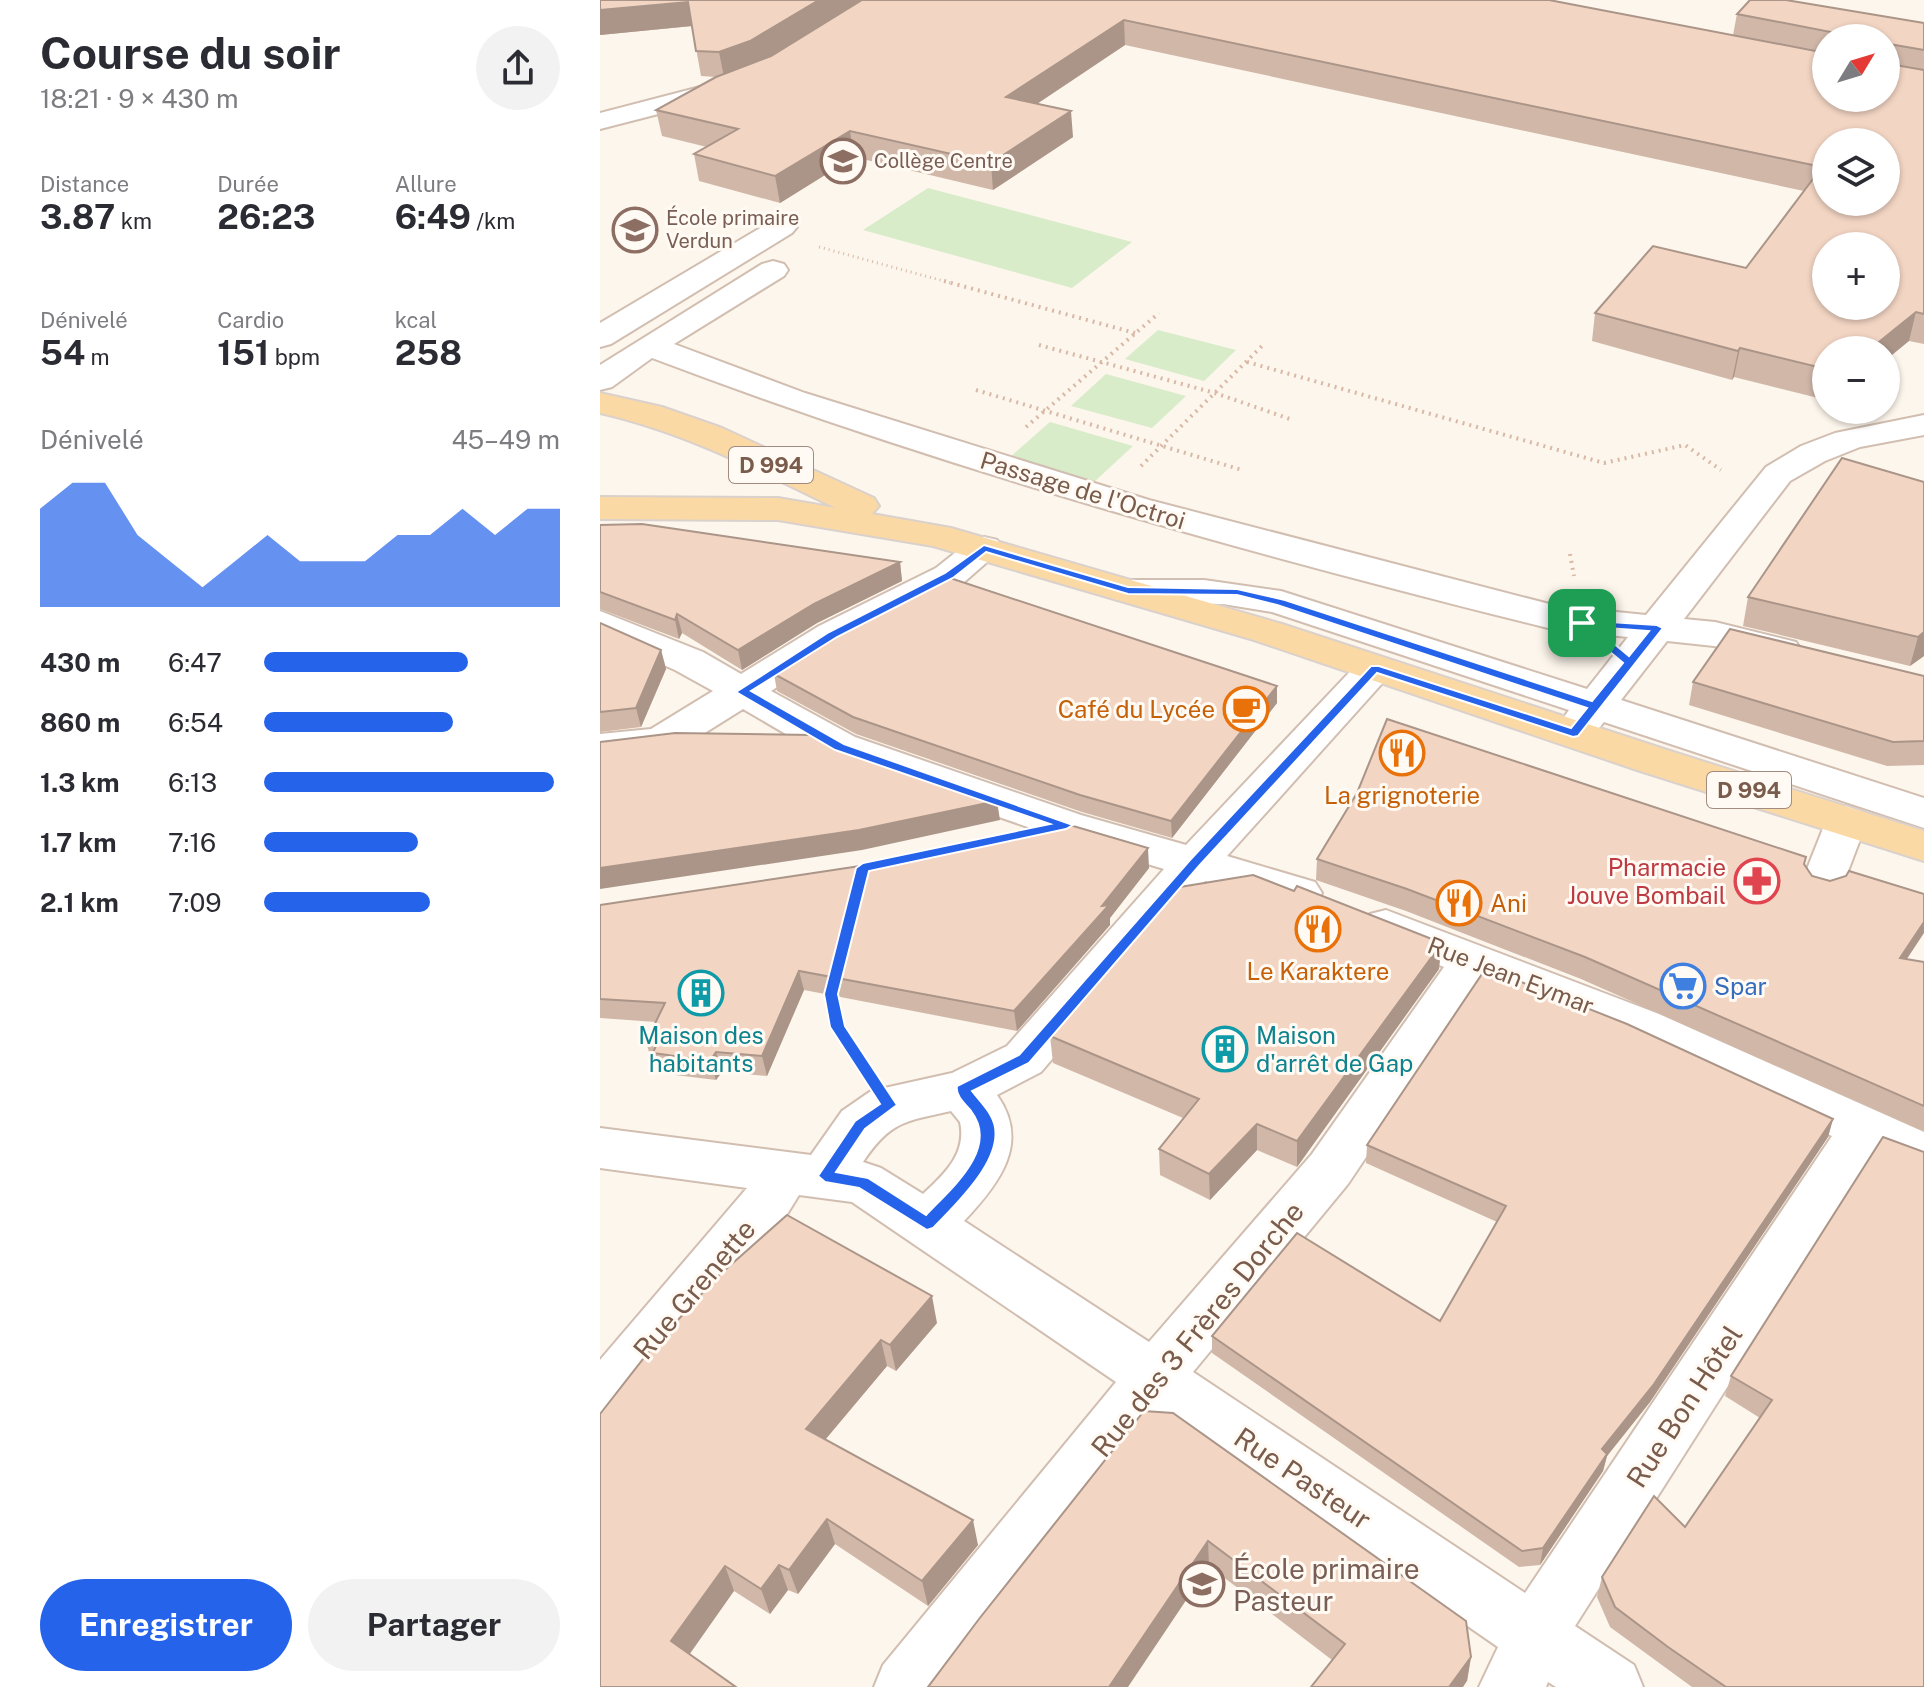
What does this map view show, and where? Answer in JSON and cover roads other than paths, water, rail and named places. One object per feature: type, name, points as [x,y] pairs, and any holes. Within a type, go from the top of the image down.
[{"type":"main road","name":"D 994","points":[[600,403],[650,414],[696,430],[838,497],[938,536],[1268,632],[1375,669],[1584,720],[1845,821],[1923,819]]},
{"type":"main road","points":[[600,508],[778,509],[938,536]]},
{"type":"street","points":[[600,121],[714,93],[752,79]]},
{"type":"street","points":[[600,337],[776,230]]},
{"type":"street","points":[[600,380],[773,270],[732,257]]},
{"type":"street","name":"Passage de l'Octroi","points":[[649,346],[793,400],[1108,499],[1582,623],[1715,634],[1818,659]]},
{"type":"street","points":[[1584,720],[1778,474],[1808,453],[1851,438],[1924,425]]},
{"type":"street","points":[[600,747],[661,742],[833,634],[949,576],[984,548]]},
{"type":"street","points":[[1128,591],[1237,592],[1281,602],[1584,720],[1923,819]]},
{"type":"street","name":"Rue Jean Eymar","points":[[600,623],[689,661],[840,747],[1066,825],[1341,908],[1642,1027],[1924,1155]]},
{"type":"street","name":"Passage de l'Octroi","points":[[1582,623],[1629,663]]},
{"type":"street","points":[[927,1224],[978,1169],[986,1142],[986,1121],[962,1090],[1024,1059],[1195,863],[1375,669]]},
{"type":"street","points":[[1823,884],[1845,821]]},
{"type":"street","points":[[994,840],[1066,825]]},
{"type":"street","name":"Rue des 3 Frères Dorche","points":[[906,1687],[1145,1390],[1330,1169],[1474,960]]},
{"type":"street","name":"Rue Grenette","points":[[600,1401],[762,1209],[860,1125],[889,1105],[962,1090]]},
{"type":"street","name":"Rue Bon Hôtel","points":[[1523,1660],[1865,1128]]},
{"type":"street","name":"Rue Pasteur","points":[[608,1162],[805,1175],[863,1183],[995,1269],[1145,1390],[1523,1660],[1611,1687]]},
{"type":"place","name":"Collège Centre","points":[[843,161]]},
{"type":"place","name":"École primaire Verdun","points":[[635,230]]},
{"type":"place","name":"Café du Lycée","points":[[1246,709]]},
{"type":"place","name":"La grignoterie","points":[[1402,753]]},
{"type":"place","name":"Pharmacie Jouve Bombail","points":[[1757,881]]},
{"type":"place","name":"Ani","points":[[1459,903]]},
{"type":"place","name":"Le Karaktere","points":[[1318,929]]},
{"type":"place","name":"Spar","points":[[1683,986]]},
{"type":"place","name":"Maison des habitants","points":[[701,993]]},
{"type":"place","name":"Maison d'arrêt de Gap","points":[[1225,1049]]},
{"type":"place","name":"École primaire Pasteur","points":[[1202,1584]]}]
